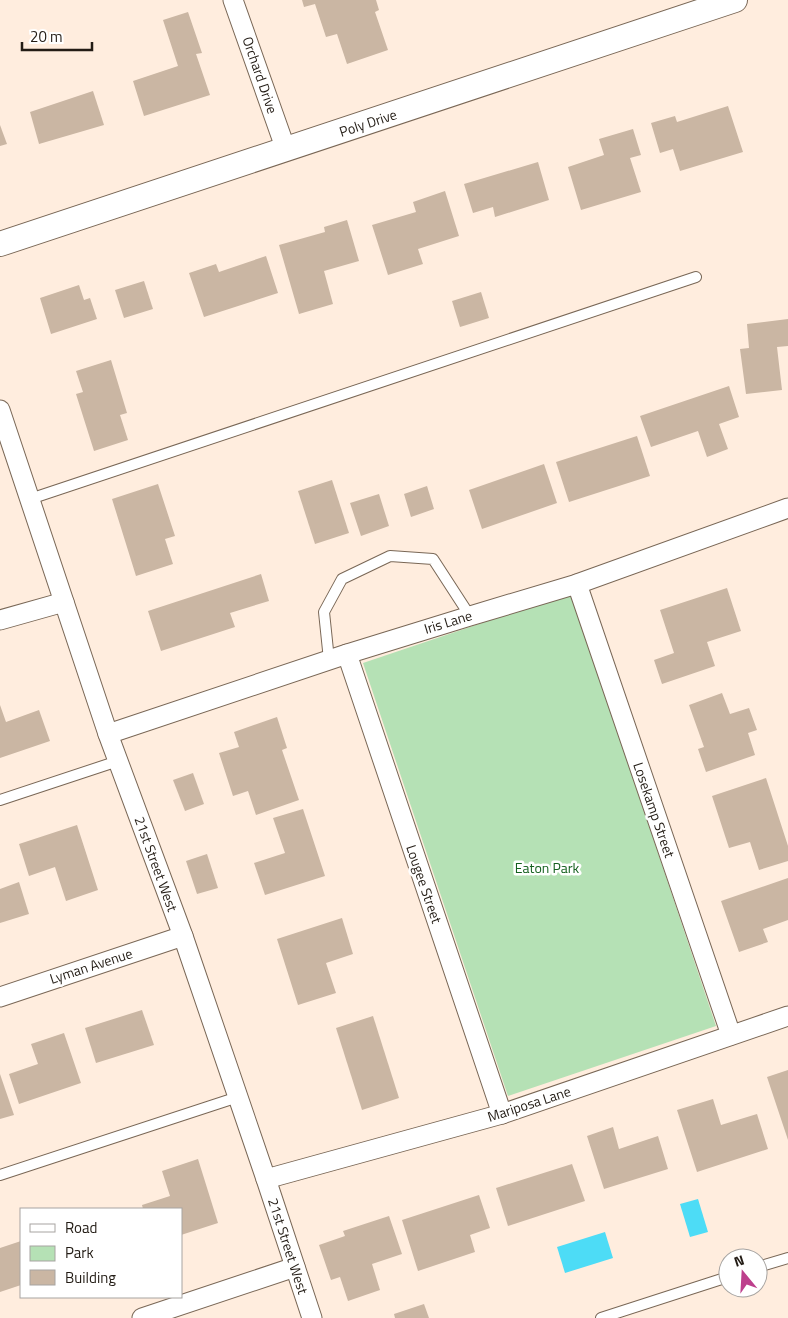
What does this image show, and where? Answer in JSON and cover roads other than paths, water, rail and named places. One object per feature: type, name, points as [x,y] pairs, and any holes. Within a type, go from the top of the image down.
[{"type":"street","name":"Orchard Drive","points":[[233,0],[286,150]]},
{"type":"street","name":"Poly Drive","points":[[0,244],[735,0]]},
{"type":"street","name":"21st Street West","points":[[0,410],[108,734],[183,936],[312,1318]]},
{"type":"street","name":"Iris Lane","points":[[108,734],[338,657],[577,584],[788,508]]},
{"type":"street","name":"Losekamp Street","points":[[577,584],[731,1035]]},
{"type":"street","points":[[0,620],[64,602]]},
{"type":"street","name":"Lougee Street","points":[[338,657],[502,1114]]},
{"type":"street","name":"Lyman Avenue","points":[[0,997],[183,936]]},
{"type":"street","name":"Mariposa Lane","points":[[266,1179],[502,1114],[788,1016]]},
{"type":"street","points":[[142,1318],[295,1267]]},
{"type":"lane","points":[[30,499],[696,277]]},
{"type":"lane","points":[[338,657],[324,612],[342,578],[390,556],[432,559],[470,616]]},
{"type":"lane","points":[[0,800],[118,761]]},
{"type":"lane","points":[[0,1175],[238,1097]]},
{"type":"lane","points":[[768,1264],[788,1258]]},
{"type":"lane","points":[[601,1318],[718,1280]]},
{"type":"water","points":[[698,1199],[708,1232],[690,1237],[680,1204]]},
{"type":"water","points":[[605,1232],[613,1258],[565,1273],[557,1247]]},
{"type":"park label","name":"Eaton Park","points":[[547,868]]}]
